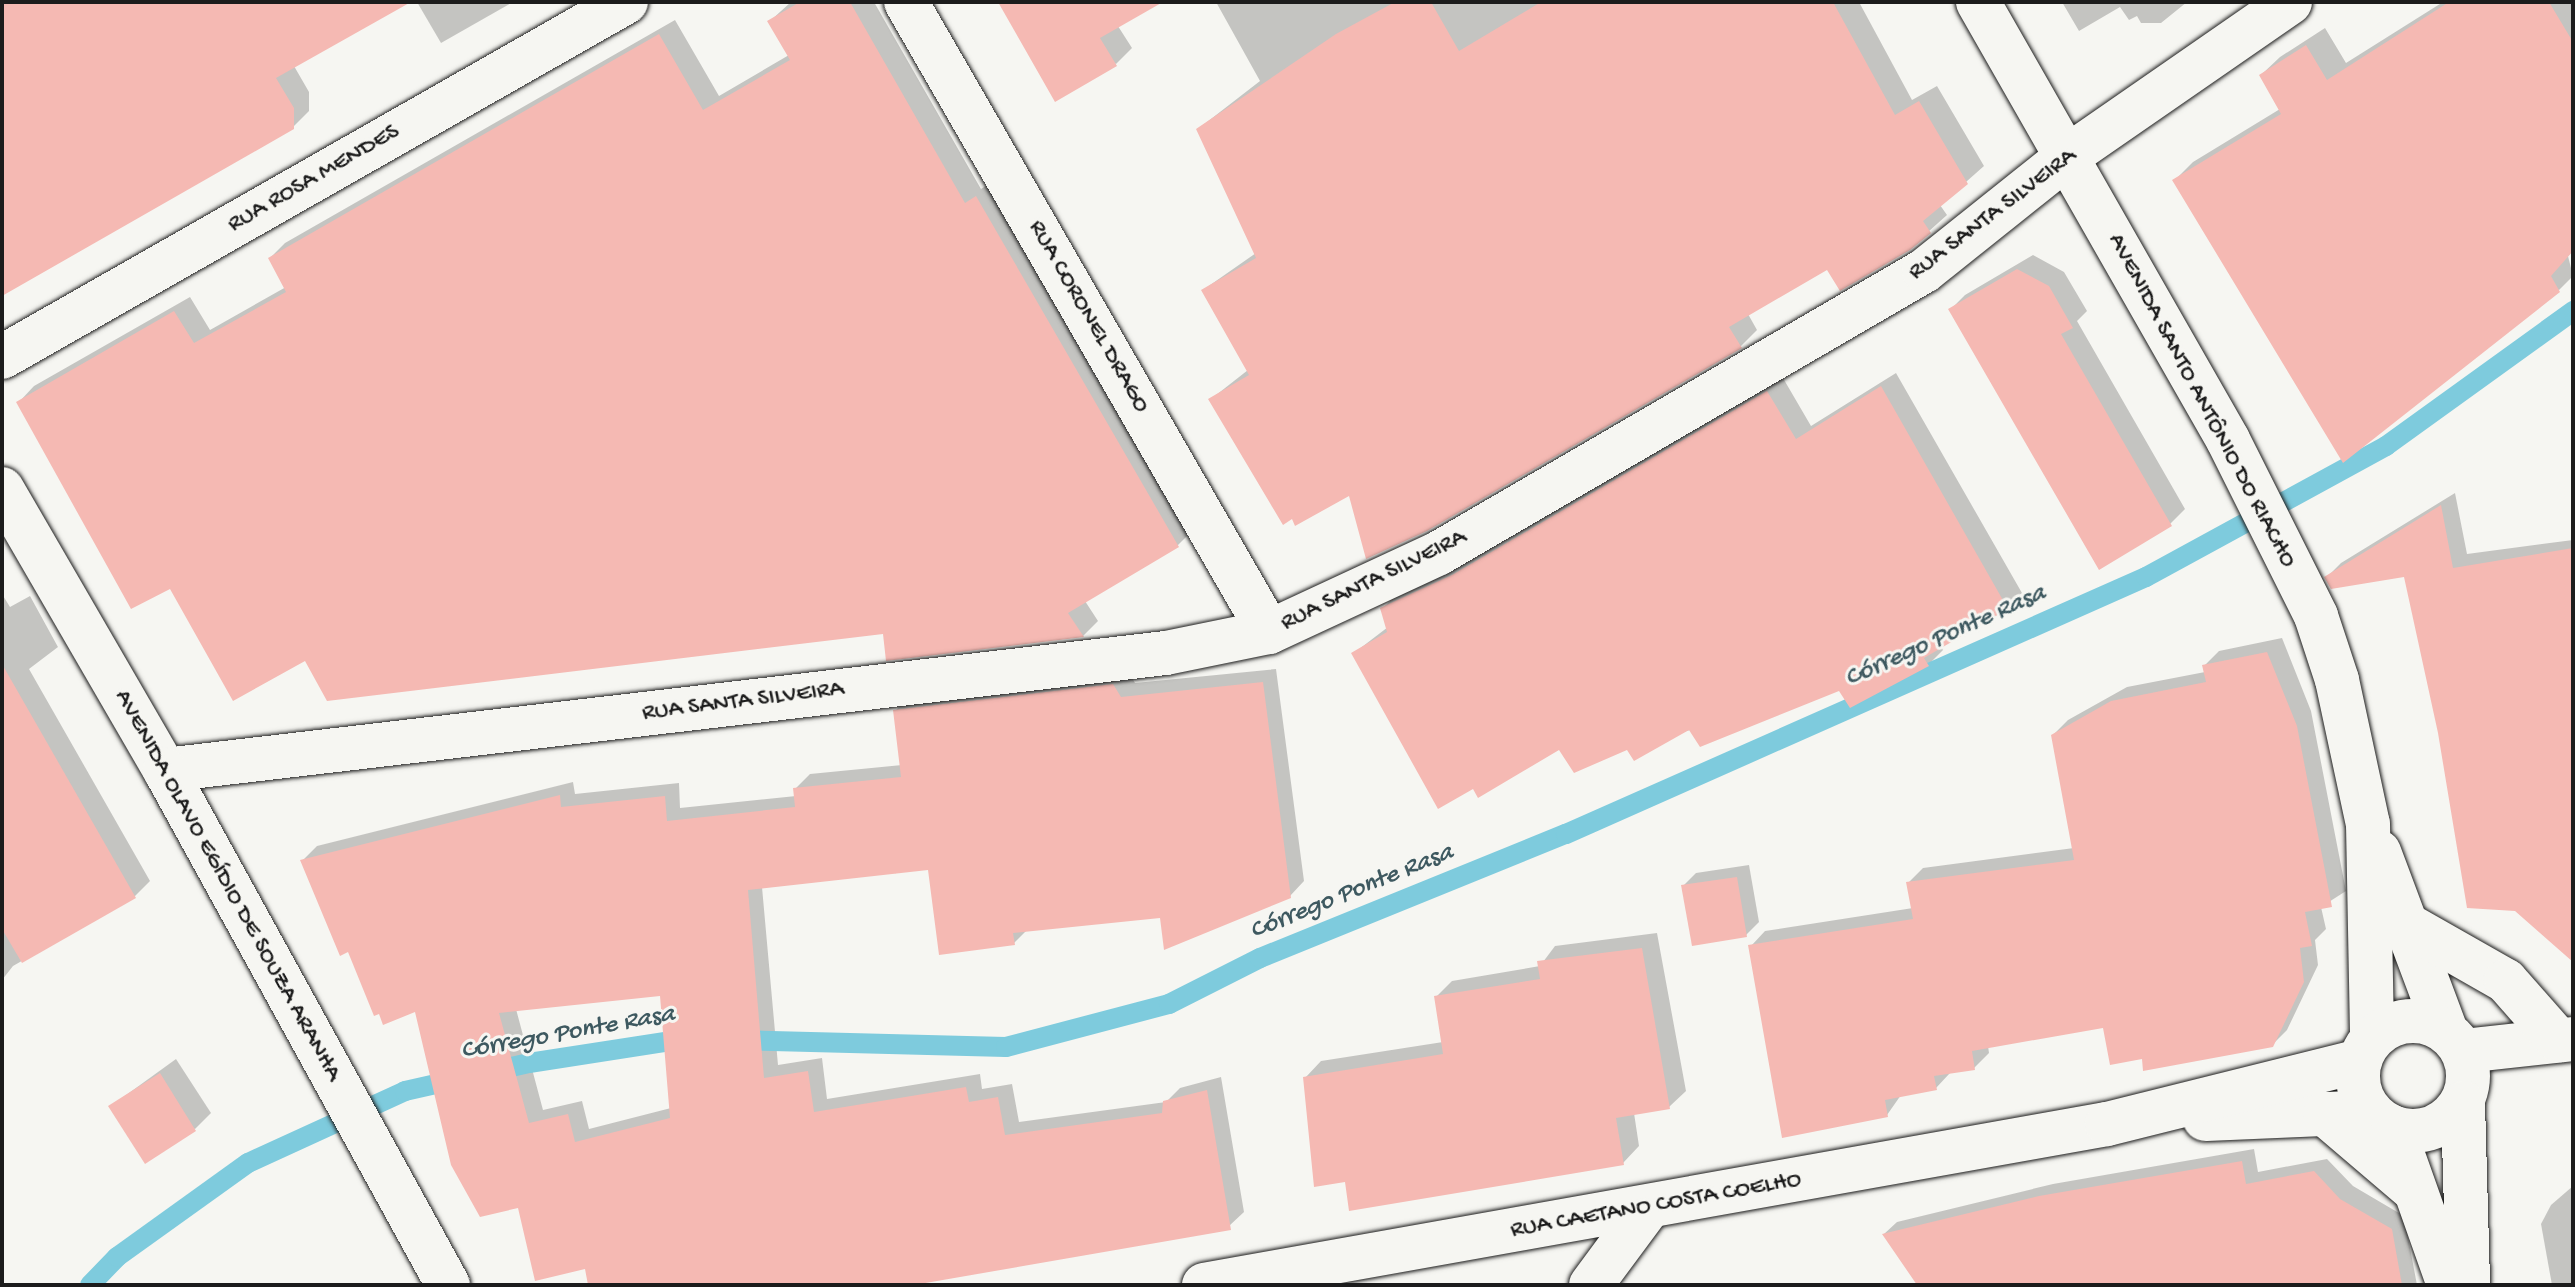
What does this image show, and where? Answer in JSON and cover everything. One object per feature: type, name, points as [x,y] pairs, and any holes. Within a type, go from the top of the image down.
[{"type":"street","name":"RUA ROSA MENDES","points":[[2,357],[626,2]]},
{"type":"street","name":"RUA CORONEL DRAGO","points":[[906,2],[1269,632]]},
{"type":"street","name":"AVENIDA SANTO ANTÔNIO DO RIACHO","points":[[1978,2],[2228,440],[2316,616],[2337,680],[2368,824],[2455,1041]]},
{"type":"street","name":"RUA SANTA SILVEIRA","points":[[165,770],[1166,653],[1269,632],[1439,553],[1811,341],[1924,271],[2068,156],[2290,2]]},
{"type":"street","name":"AVENIDA OLAVO EGÍDIO DE SOUZA ARANHA","points":[[2,489],[165,770],[448,1285]]},
{"type":"street","name":"AVENIDA SANTO ANTÔNIO DO RIACHO","points":[[2366,1049],[2368,824]]},
{"type":"street","points":[[2406,924],[2506,981],[2565,1039]]},
{"type":"street","points":[[2449,1285],[2415,1191],[2382,1120],[2359,1088],[2366,1049],[2395,1023],[2422,1020],[2455,1041],[2565,1039]]},
{"type":"street","points":[[2455,1041],[2469,1077],[2463,1103],[2468,1285]]},
{"type":"street","name":"RUA CAETANO COSTA COELHO","points":[[1204,1285],[2107,1124],[2366,1049]]},
{"type":"street","points":[[2382,1120],[2419,1131],[2444,1122],[2463,1103]]},
{"type":"street","points":[[2325,1114],[2415,1191]]},
{"type":"street","name":"RUA CAETANO COSTA COELHO","points":[[2107,1124],[2325,1114],[2382,1120]]},
{"type":"street","points":[[1591,1285],[1648,1208]]},
{"type":"building","points":[[2,2],[411,2],[276,78],[294,108],[294,129],[2,296]]},
{"type":"building","points":[[800,2],[850,2],[965,203],[976,196],[1179,547],[1068,613],[1084,637],[886,661],[883,634],[327,701],[305,661],[233,701],[170,589],[131,609],[16,402],[174,311],[194,343],[286,292],[268,258],[659,34],[703,110],[790,60],[767,21]]},
{"type":"building","points":[[998,2],[1163,2],[1100,38],[1117,66],[1055,102]]},
{"type":"building","points":[[1395,2],[1431,2],[1459,51],[1541,2],[1833,2],[1895,115],[1919,101],[1968,184],[1923,221],[1931,233],[1910,250],[1840,291],[1827,270],[1729,327],[1742,348],[1427,531],[1366,559],[1349,496],[1295,526],[1292,519],[1283,525],[1208,399],[1249,375],[1201,290],[1256,258],[1196,129],[1336,34]]},
{"type":"building","points":[[2449,2],[2549,2],[2573,42],[2573,251],[2551,276],[2560,292],[2343,463],[2172,180],[2281,114],[2259,75],[2306,45],[2327,80]]},
{"type":"building","points":[[2017,269],[2049,286],[2073,328],[2061,334],[2172,526],[2099,570],[1948,309]]},
{"type":"building","points":[[1881,386],[2008,609],[1924,658],[1929,666],[1850,708],[1839,691],[1700,747],[1689,730],[1634,761],[1627,750],[1574,773],[1559,750],[1478,798],[1473,789],[1438,809],[1351,653],[1387,632],[1380,608],[1452,575],[1767,391],[1796,439]]},
{"type":"building","points":[[2441,505],[2453,568],[2573,548],[2573,962],[2515,911],[2467,908],[2438,733],[2404,577],[2331,589],[2324,577]]},
{"type":"building","points":[[2267,652],[2297,726],[2332,907],[2305,912],[2312,946],[2300,948],[2304,982],[2273,1047],[2143,1071],[2142,1059],[2110,1065],[2103,1028],[1972,1051],[1975,1070],[1934,1076],[1937,1090],[1885,1100],[1888,1117],[1782,1138],[1748,945],[1913,919],[1906,882],[2074,860],[2051,735],[2111,701],[2206,682],[2202,665]]},
{"type":"building","points":[[2,664],[136,898],[22,963],[2,929]]},
{"type":"building","points":[[1263,682],[1291,898],[1164,950],[1160,918],[1013,933],[1015,945],[939,955],[928,870],[748,890],[764,1078],[808,1071],[814,1112],[966,1087],[969,1102],[998,1097],[1005,1135],[1162,1113],[1163,1101],[1207,1090],[1231,1230],[914,1285],[588,1285],[585,1269],[535,1281],[518,1208],[480,1217],[451,1165],[415,1012],[383,1025],[379,1014],[374,1016],[348,952],[340,956],[300,860],[560,795],[561,807],[665,796],[667,821],[795,807],[793,788],[901,777],[893,710],[1113,684],[1121,697]],"holes":[[[660,996],[670,1118],[575,1142],[568,1114],[529,1123],[499,1013]]]},
{"type":"building","points":[[1737,877],[1747,937],[1692,946],[1681,885]]},
{"type":"building","points":[[1642,948],[1670,1109],[1616,1118],[1624,1165],[1349,1211],[1345,1182],[1314,1187],[1303,1077],[1443,1054],[1434,996],[1540,979],[1537,961]]},
{"type":"building","points":[[160,1073],[196,1131],[145,1164],[108,1106]]},
{"type":"building","points":[[2242,1161],[2246,1184],[2314,1171],[2340,1199],[2392,1229],[2402,1285],[1917,1285],[1882,1234],[2039,1196]]},
{"type":"waterway","name":"Córrego Ponte Rasa","points":[[735,1040],[1006,1047],[1169,1004],[1260,958],[1566,834],[2146,577],[2386,446],[2573,311]]},
{"type":"waterway","name":"Córrego Ponte Rasa","points":[[90,1285],[117,1257],[248,1163],[405,1091],[529,1063],[691,1038]]}]
